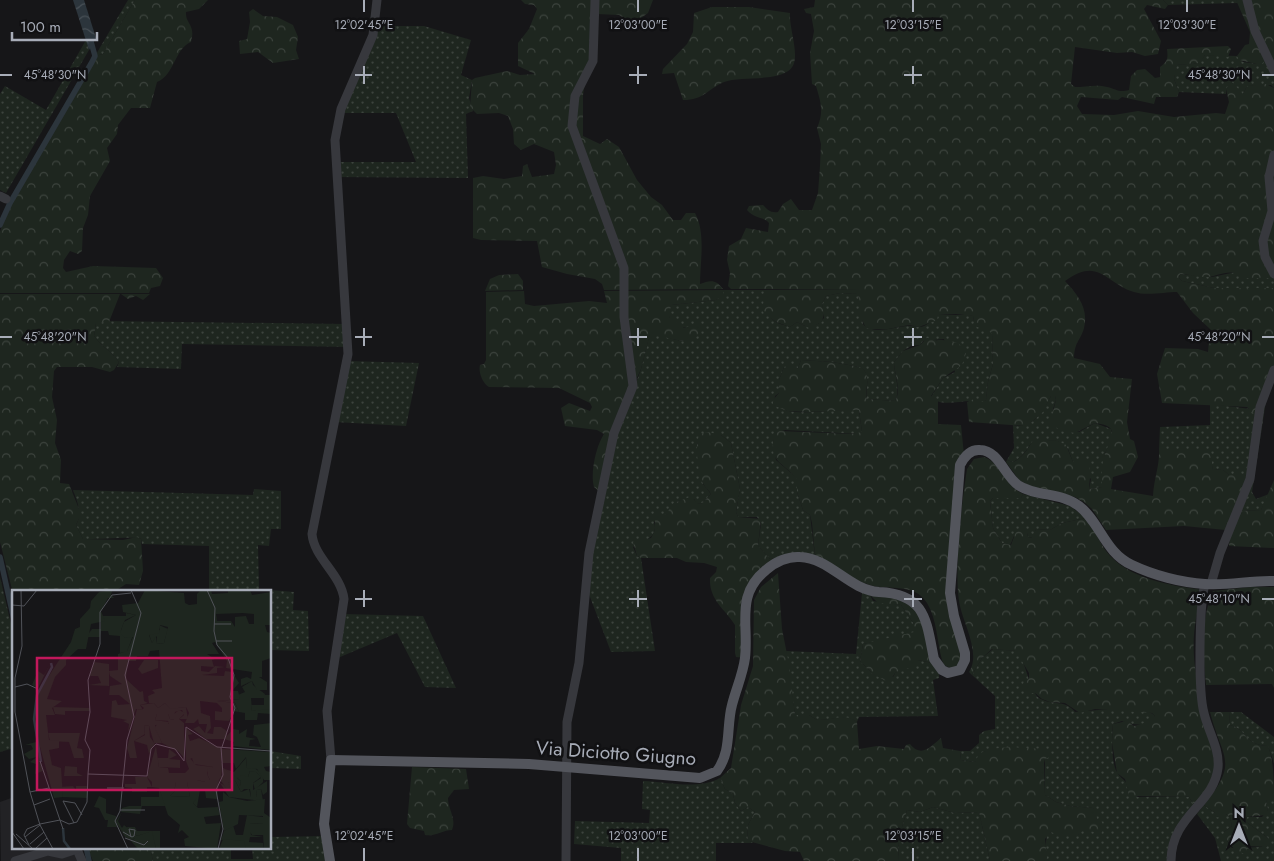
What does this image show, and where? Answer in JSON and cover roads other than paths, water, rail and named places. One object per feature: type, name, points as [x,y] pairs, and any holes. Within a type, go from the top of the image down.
[{"type":"main road","name":"Via Diciotto Giugno","points":[[331,760],[529,764],[700,778],[718,771],[727,752],[732,707],[744,668],[748,592],[763,572],[786,559],[808,558],[860,588],[897,593],[911,599],[921,611],[934,659],[938,666],[948,673],[956,673],[960,670],[965,660],[965,653],[954,616],[950,581],[960,465],[965,457],[973,451],[980,450],[990,453],[1012,481],[1020,486],[1038,493],[1065,499],[1079,506],[1112,550],[1129,564],[1178,579],[1208,584],[1274,580]]},
{"type":"main road","points":[[330,861],[324,824],[331,760]]},
{"type":"street","points":[[331,760],[327,711],[344,599],[338,582],[314,543],[312,534],[348,354],[335,140],[341,109],[373,36],[378,0]]},
{"type":"street","points":[[566,861],[567,722],[579,662],[591,537],[614,433],[633,386],[624,317],[624,268],[572,126],[577,90],[593,60],[594,0]]},
{"type":"street","points":[[1247,0],[1255,31],[1274,71]]},
{"type":"street","points":[[1274,155],[1269,177],[1272,211],[1263,241],[1265,258],[1274,274]]},
{"type":"street","points":[[1171,861],[1174,836],[1209,790],[1214,782],[1218,767],[1216,749],[1202,701],[1201,627],[1208,584],[1250,479],[1260,406],[1274,370]]},
{"type":"street","points":[[15,861],[48,851],[62,854],[77,848],[82,861]]},
{"type":"water","points":[[73,0],[84,0],[96,38],[89,50]]},
{"type":"waterway","points":[[0,225],[10,203],[95,56],[90,38]]},
{"type":"waterway","points":[[0,557],[12,611]]},
{"type":"waterway","points":[[86,848],[89,861]]}]
